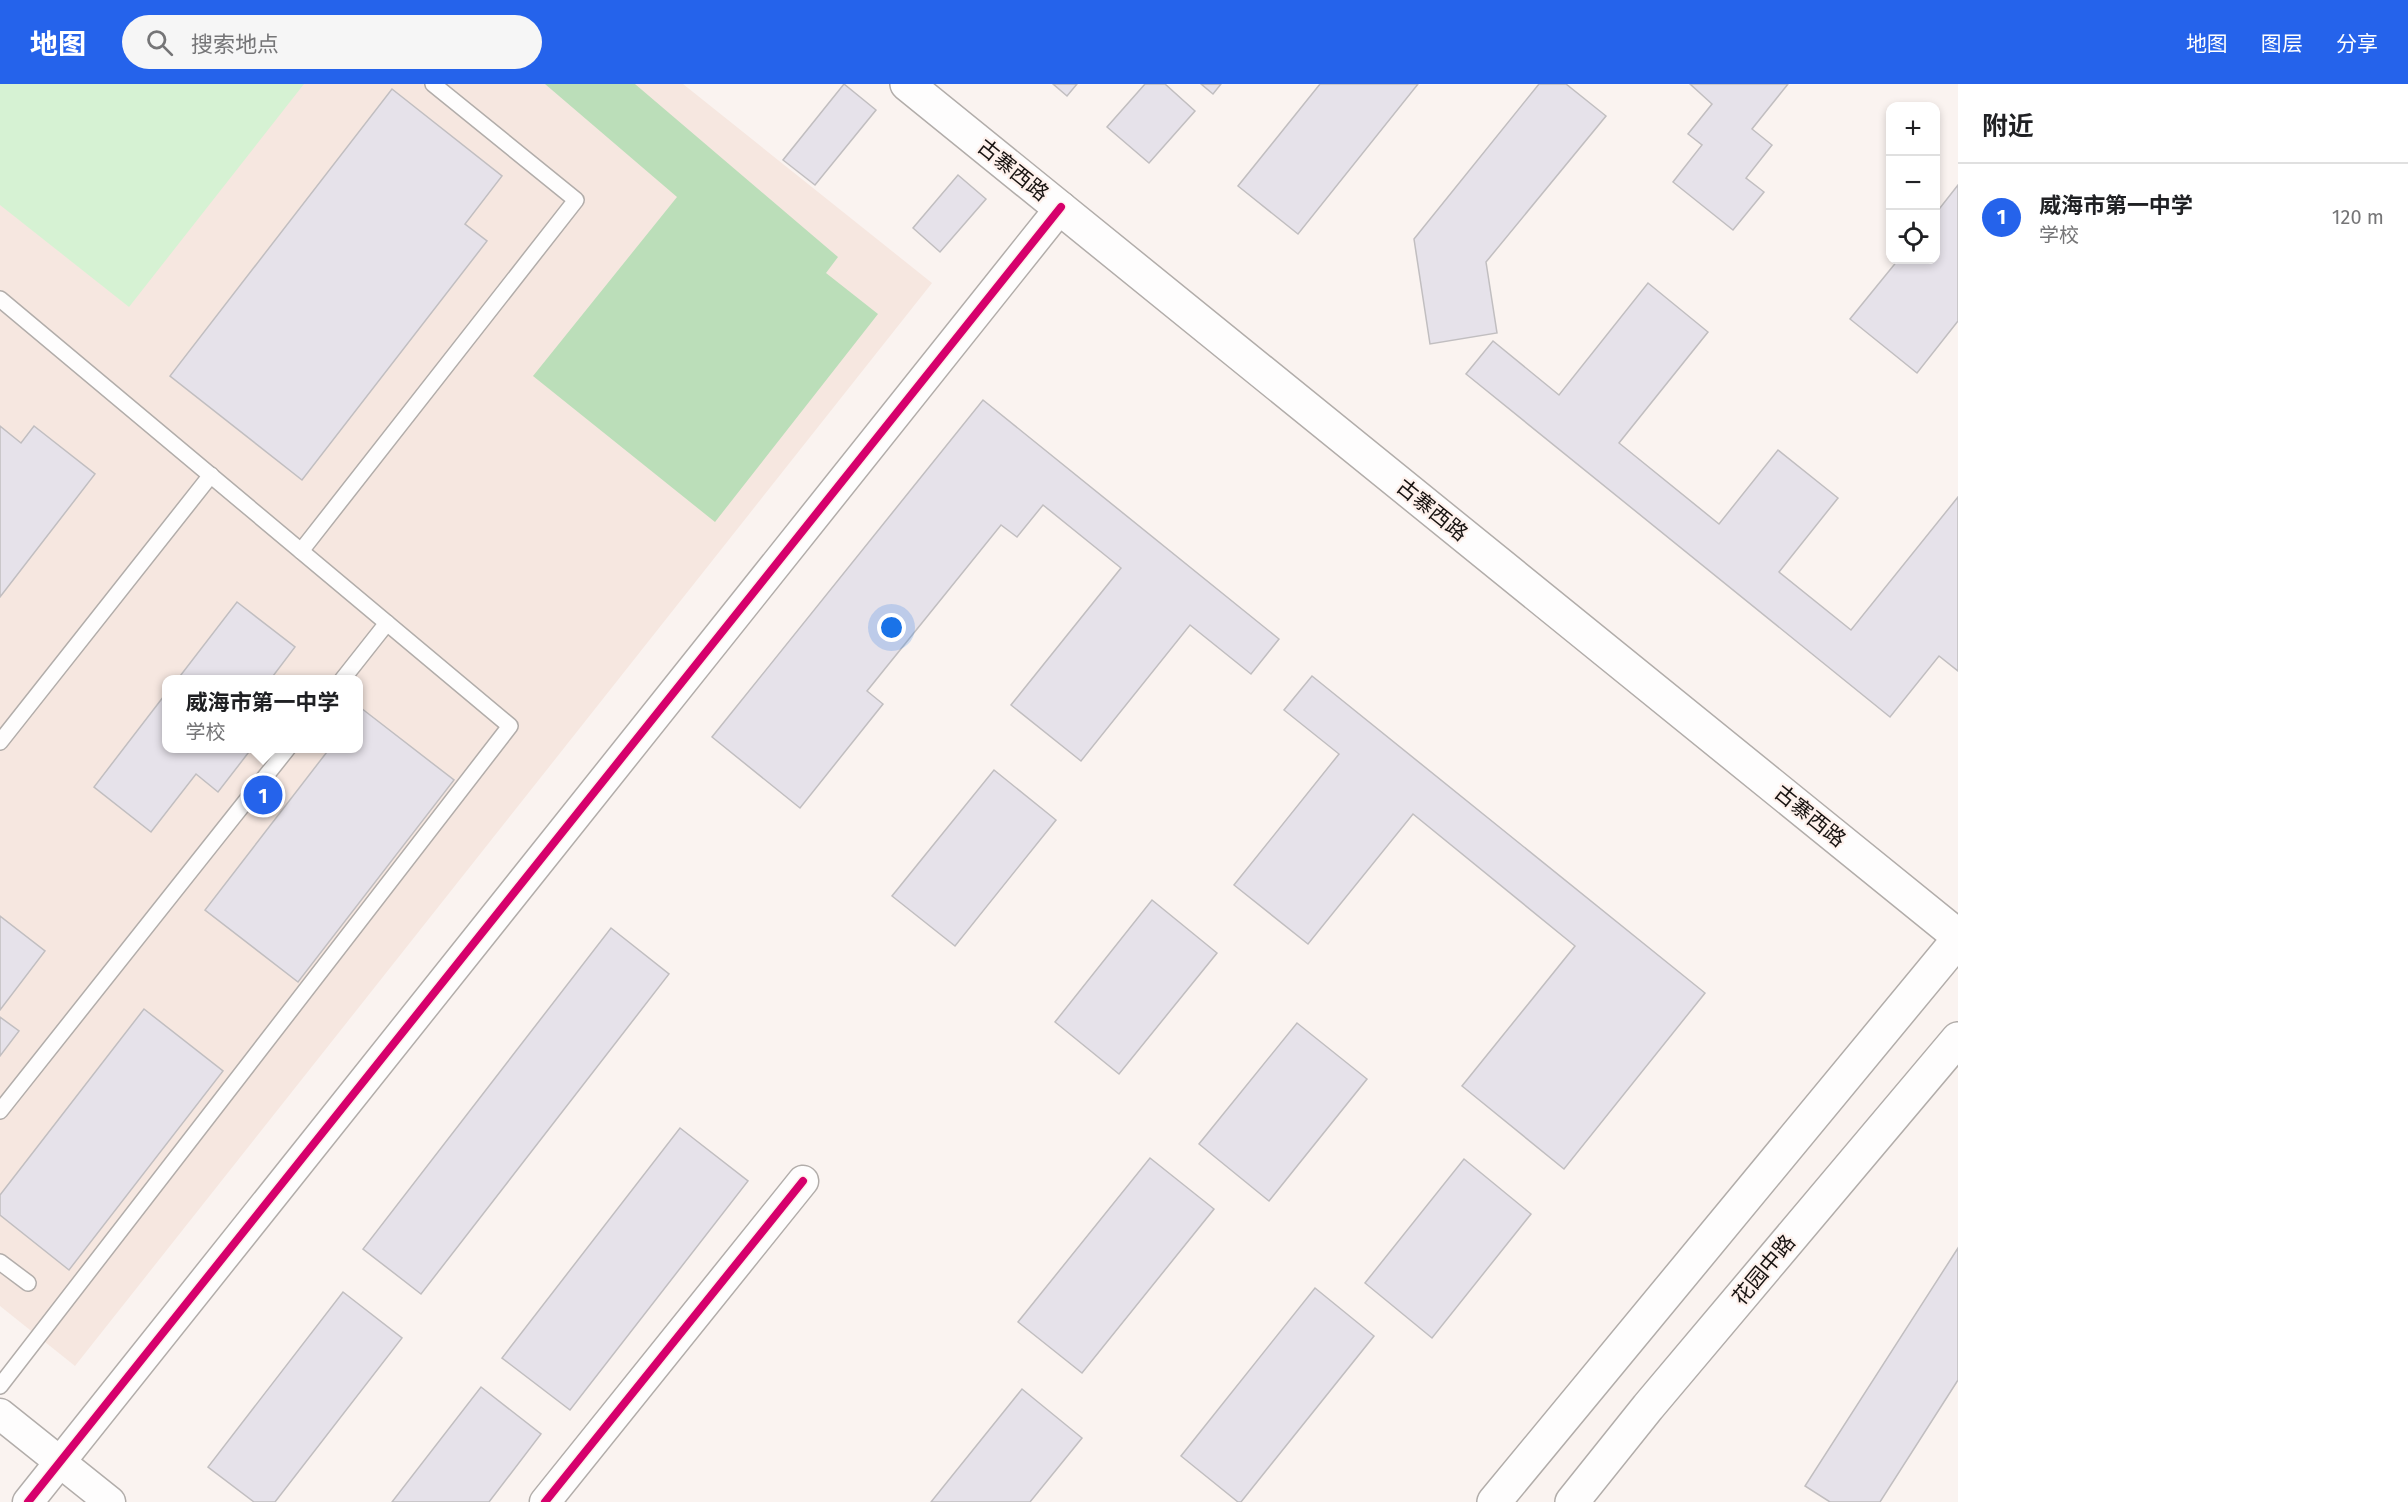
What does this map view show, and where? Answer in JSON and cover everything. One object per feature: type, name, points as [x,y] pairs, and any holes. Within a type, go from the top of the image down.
[{"type":"main road","name":"古寨西路","points":[[907,84],[1958,938]]},
{"type":"main road","points":[[1494,1502],[1958,938]]},
{"type":"main road","name":"花园中路","points":[[1572,1502],[1648,1407],[1958,1039]]},
{"type":"street","points":[[28,1502],[1061,207]]},
{"type":"street","points":[[545,1502],[803,1181]]},
{"type":"street","points":[[0,1414],[110,1502]]},
{"type":"lane","points":[[302,551],[576,200],[433,84]]},
{"type":"lane","points":[[0,298],[510,726],[0,1386]]},
{"type":"lane","points":[[0,742],[211,475]]},
{"type":"lane","points":[[346,675],[387,623]]},
{"type":"lane","points":[[0,1111],[284,753]]},
{"type":"lane","points":[[0,1262],[28,1283]]},
{"type":"shaded area","points":[[0,84],[683,84],[932,283],[75,1366],[0,1306]]},
{"type":"green space","points":[[0,84],[304,84],[129,307],[0,205]]},
{"type":"green space","points":[[545,84],[635,84],[838,257],[826,273],[878,314],[715,522],[533,376],[677,197]]},
{"type":"building","points":[[844,84],[876,110],[815,185],[783,160]]},
{"type":"building","points":[[1053,84],[1077,84],[1067,96]]},
{"type":"building","points":[[1145,84],[1165,84],[1195,111],[1149,163],[1107,127]]},
{"type":"building","points":[[1201,84],[1221,84],[1213,94]]},
{"type":"building","points":[[1320,84],[1418,84],[1298,234],[1238,186]]},
{"type":"building","points":[[1539,84],[1566,84],[1606,116],[1486,262],[1497,333],[1430,344],[1414,239]]},
{"type":"building","points":[[1690,84],[1788,84],[1752,129],[1772,145],[1746,178],[1764,192],[1733,230],[1673,182],[1702,145],[1688,134],[1712,104]]},
{"type":"building","points":[[392,89],[502,176],[465,224],[487,241],[302,480],[170,376]]},
{"type":"building","points":[[958,175],[986,199],[940,252],[913,228]]},
{"type":"building","points":[[1958,185],[1958,321],[1917,373],[1850,319],[1895,264],[1940,264],[1940,208]]},
{"type":"building","points":[[1648,283],[1708,332],[1619,443],[1719,524],[1778,450],[1838,498],[1779,572],[1851,630],[1958,497],[1958,671],[1939,656],[1890,717],[1466,374],[1493,341],[1559,395]]},
{"type":"building","points":[[983,400],[1279,639],[1251,674],[1190,625],[1081,761],[1011,705],[1121,568],[1043,505],[1017,537],[1001,525],[867,691],[883,704],[800,808],[712,737]]},
{"type":"building","points":[[0,426],[21,443],[34,426],[95,474],[0,597]]},
{"type":"building","points":[[237,602],[295,647],[274,675],[181,675]]},
{"type":"building","points":[[1312,676],[1705,993],[1564,1169],[1462,1086],[1575,946],[1413,814],[1308,944],[1234,885],[1339,754],[1284,710]]},
{"type":"building","points":[[162,699],[162,753],[248,753],[218,792],[196,774],[151,832],[94,787]]},
{"type":"building","points":[[363,710],[454,780],[298,982],[205,910],[326,753],[363,753]]},
{"type":"building","points":[[994,770],[1056,820],[955,946],[892,896]]},
{"type":"building","points":[[1152,900],[1217,953],[1119,1074],[1055,1022]]},
{"type":"building","points":[[0,916],[45,951],[0,1010]]},
{"type":"building","points":[[611,928],[669,974],[421,1294],[363,1249]]},
{"type":"building","points":[[144,1009],[223,1071],[69,1270],[0,1215],[0,1195]]},
{"type":"building","points":[[0,1017],[19,1031],[0,1056]]},
{"type":"building","points":[[1297,1023],[1367,1079],[1269,1201],[1199,1144]]},
{"type":"building","points":[[680,1128],[748,1181],[570,1410],[502,1358]]},
{"type":"building","points":[[1150,1158],[1214,1209],[1082,1373],[1018,1322]]},
{"type":"building","points":[[1464,1159],[1531,1214],[1432,1338],[1365,1283]]},
{"type":"building","points":[[1958,1248],[1958,1380],[1880,1502],[1830,1502],[1805,1486]]},
{"type":"building","points":[[1315,1288],[1374,1336],[1241,1502],[1238,1502],[1181,1456]]},
{"type":"building","points":[[343,1292],[402,1338],[275,1502],[254,1502],[208,1467]]},
{"type":"building","points":[[481,1387],[541,1434],[489,1502],[392,1502]]},
{"type":"building","points":[[1022,1389],[1082,1438],[1030,1502],[931,1502]]},
{"type":"cycle path","points":[[28,1502],[1061,207]]},
{"type":"cycle path","points":[[545,1502],[803,1181]]},
{"type":"place","name":"威海市第一中学","points":[[263,795]]}]
